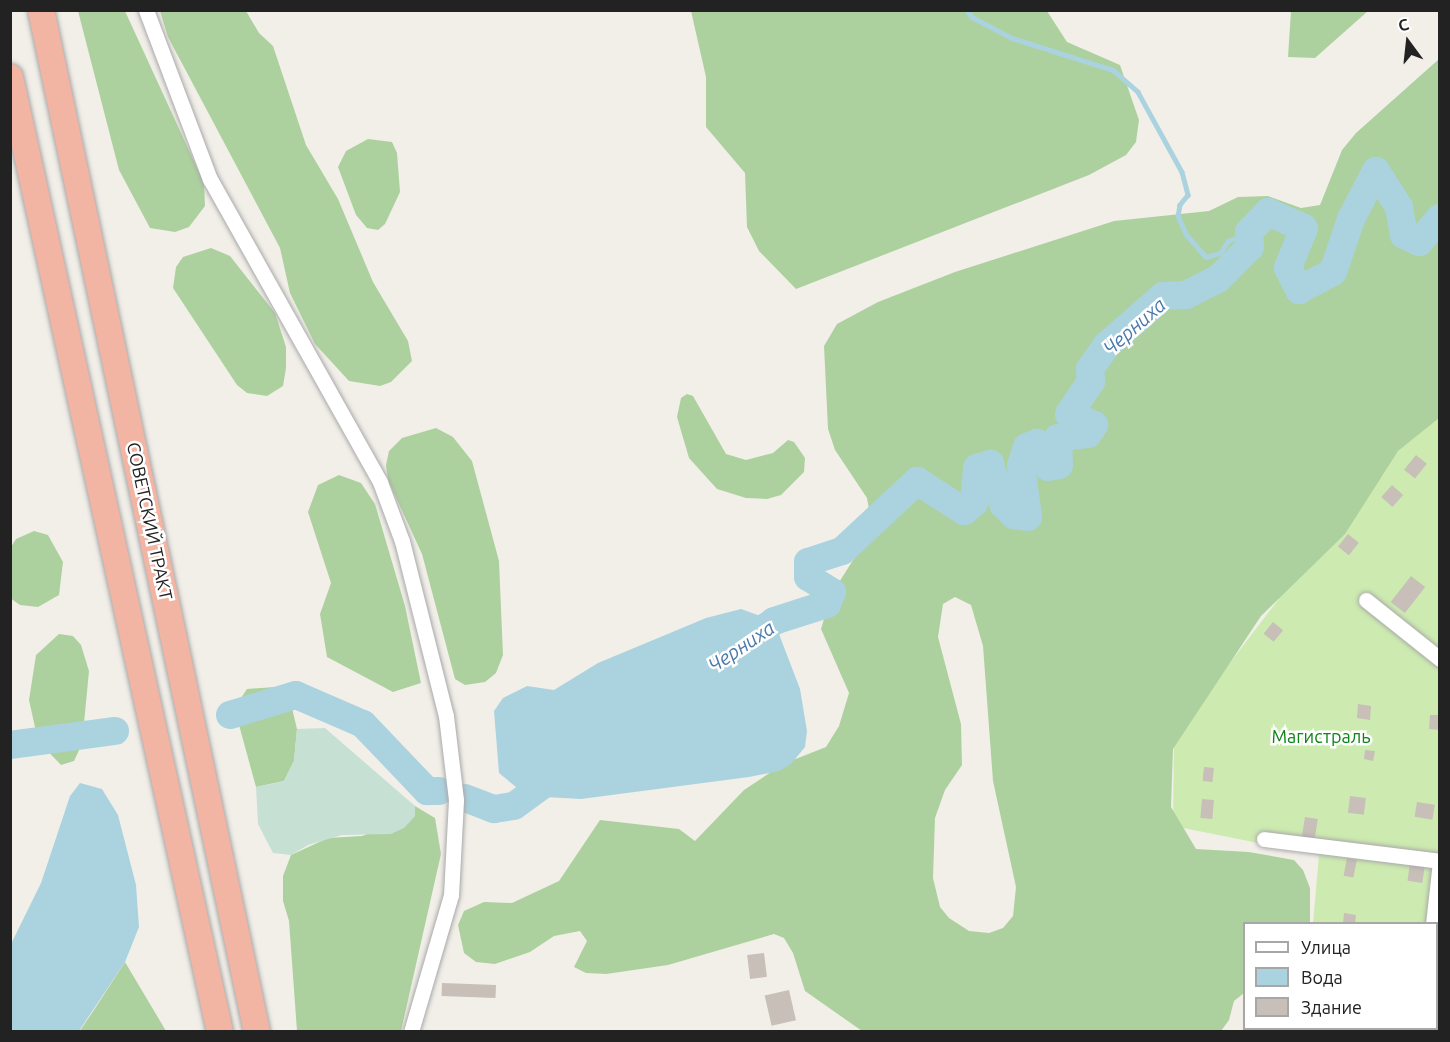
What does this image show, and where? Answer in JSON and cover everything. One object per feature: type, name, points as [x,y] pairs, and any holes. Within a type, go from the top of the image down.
[{"type":"highway","name":"СОВЕТСКИЙ ТРАКТ","points":[[41,10],[257,1032]]},
{"type":"highway","points":[[10,77],[220,1032]]},
{"type":"street","points":[[146,10],[210,179],[380,482],[404,551],[446,716],[456,800],[451,895],[411,1032]]},
{"type":"street","points":[[1366,600],[1440,659]]},
{"type":"street","points":[[1263,839],[1440,862],[1433,922]]},
{"type":"green space","points":[[1291,10],[1368,11],[1315,58],[1288,57]]},
{"type":"green space","points":[[78,11],[125,11],[204,183],[205,206],[189,227],[175,232],[150,228],[119,170]]},
{"type":"green space","points":[[160,11],[246,11],[259,33],[273,46],[306,145],[338,199],[373,282],[408,341],[412,361],[391,382],[380,386],[349,381],[315,344],[290,293],[280,248],[168,37]]},
{"type":"green space","points":[[691,11],[1047,11],[1067,42],[1120,65],[1139,120],[1136,142],[1126,155],[1089,175],[796,289],[759,251],[747,227],[745,173],[706,127],[706,77]]},
{"type":"green space","points":[[1439,59],[1439,418],[1398,451],[1345,534],[1261,616],[1173,749],[1171,807],[1196,849],[1249,852],[1294,860],[1303,870],[1310,888],[1310,922],[1243,922],[1243,994],[1234,1001],[1229,1020],[1221,1031],[862,1031],[805,991],[793,953],[784,938],[774,934],[668,965],[606,974],[586,973],[574,967],[587,941],[580,931],[554,936],[530,952],[495,964],[476,962],[464,953],[458,925],[464,911],[484,902],[512,903],[559,881],[600,820],[679,829],[695,841],[744,790],[783,764],[826,747],[839,726],[849,693],[821,629],[831,595],[867,538],[871,521],[867,498],[835,450],[828,429],[824,346],[837,324],[878,302],[955,272],[1114,221],[1209,211],[1238,197],[1268,196],[1301,208],[1320,205],[1342,150],[1356,133]],"holes":[[[955,597],[971,605],[983,646],[993,781],[1016,887],[1013,916],[1003,928],[989,933],[969,931],[949,918],[940,907],[933,878],[935,818],[945,790],[962,765],[961,724],[938,637],[943,604]]]},
{"type":"green space","points":[[368,139],[392,142],[397,153],[400,192],[385,224],[378,230],[367,228],[356,215],[338,167],[346,151]]},
{"type":"green space","points":[[211,248],[230,256],[275,313],[286,347],[286,368],[283,386],[267,396],[247,393],[237,385],[173,288],[176,267],[183,257]]},
{"type":"green space","points":[[687,394],[693,396],[726,454],[746,460],[773,453],[788,440],[794,442],[805,458],[804,472],[781,495],[767,499],[746,498],[717,489],[689,458],[677,417],[681,398]]},
{"type":"green space","name":"Магистраль","points":[[1439,409],[1439,1031],[1303,1031],[1438,1030],[1438,922],[1313,922],[1319,855],[1173,826],[1174,736],[1414,422]]},
{"type":"green space","points":[[436,428],[453,437],[472,461],[499,561],[503,655],[496,673],[485,682],[465,685],[455,679],[422,554],[388,480],[386,465],[389,451],[402,438]]},
{"type":"green space","points":[[339,475],[361,483],[375,504],[405,606],[421,683],[393,692],[327,657],[320,614],[331,583],[308,512],[318,485]]},
{"type":"green space","points":[[34,531],[48,535],[63,562],[59,595],[38,607],[20,605],[10,598],[11,547],[16,539]]},
{"type":"green space","points":[[59,634],[73,636],[81,645],[89,671],[82,744],[74,761],[61,765],[38,741],[29,700],[36,655]]},
{"type":"green space","points":[[275,687],[284,692],[291,704],[297,729],[294,761],[284,781],[256,787],[239,725],[241,698],[247,689]]},
{"type":"green space","points":[[325,728],[415,806],[415,816],[404,828],[391,834],[342,835],[308,845],[291,855],[273,853],[258,824],[256,787],[284,781],[294,761],[297,729]]},
{"type":"green space","points":[[415,806],[435,818],[441,854],[401,1031],[297,1031],[289,921],[283,901],[283,876],[291,855],[328,838],[362,836],[415,816]]},
{"type":"green space","points":[[125,962],[166,1031],[79,1032],[92,1013]]},
{"type":"water","points":[[741,609],[774,621],[800,689],[807,731],[805,747],[791,764],[779,771],[749,777],[581,799],[527,796],[499,773],[494,711],[503,698],[527,686],[554,690],[598,663],[706,618]]},
{"type":"water","points":[[80,783],[102,789],[118,815],[136,885],[139,927],[125,962],[79,1031],[11,1031],[11,944],[41,883],[70,796]]},
{"type":"building","points":[[1416,455],[1427,464],[1415,479],[1404,470]]},
{"type":"building","points":[[1392,485],[1403,495],[1392,507],[1381,497]]},
{"type":"building","points":[[1348,534],[1359,543],[1349,555],[1338,546]]},
{"type":"building","points":[[1411,576],[1425,587],[1405,613],[1391,602]]},
{"type":"building","points":[[1273,622],[1283,630],[1274,642],[1264,634]]},
{"type":"building","points":[[1358,704],[1371,706],[1370,720],[1357,718]]},
{"type":"building","points":[[1430,715],[1440,715],[1440,730],[1429,729]]},
{"type":"building","points":[[1365,750],[1375,751],[1373,761],[1364,759]]},
{"type":"building","points":[[1204,767],[1214,768],[1212,782],[1203,781]]},
{"type":"building","points":[[1350,796],[1366,798],[1364,815],[1348,813]]},
{"type":"building","points":[[1202,799],[1214,800],[1212,819],[1200,818]]},
{"type":"building","points":[[1417,802],[1435,805],[1432,820],[1415,817]]},
{"type":"building","points":[[1305,817],[1318,819],[1315,839],[1302,837]]},
{"type":"building","points":[[1347,858],[1357,860],[1353,878],[1344,876]]},
{"type":"building","points":[[1410,863],[1425,865],[1422,883],[1407,881]]},
{"type":"building","points":[[1344,913],[1356,915],[1355,922],[1343,922]]},
{"type":"building","points":[[764,953],[767,977],[750,979],[747,955]]},
{"type":"building","points":[[442,983],[496,985],[496,998],[442,996]]},
{"type":"building","points":[[789,990],[796,1020],[772,1026],[765,996]]},
{"type":"building","points":[[1440,1010],[1440,1032],[1435,1031],[1438,1030]]},
{"type":"waterway","points":[[967,10],[972,17],[1012,38],[1113,70],[1138,92],[1182,172],[1188,195],[1180,205],[1178,216],[1186,234],[1206,257],[1220,253],[1228,241],[1249,232]]},
{"type":"waterway","name":"Черниха","points":[[743,643],[774,621],[827,604],[832,592],[808,577],[808,562],[842,551],[917,481],[964,511],[974,503],[977,468],[990,464],[1003,504],[1014,515],[1028,517],[1021,465],[1027,447],[1037,443],[1048,467],[1059,465],[1058,438],[1088,434],[1094,425],[1069,414],[1091,381],[1090,369],[1107,345],[1163,296],[1186,295],[1218,279],[1250,247],[1249,232],[1268,212],[1304,228],[1288,268],[1299,290],[1333,272],[1351,219],[1376,171],[1399,207],[1404,235],[1419,242],[1440,218]]},
{"type":"waterway","name":"Черниха","points":[[230,715],[296,695],[363,724],[427,791],[439,791]]},
{"type":"waterway","name":"Черниха","points":[[10,745],[115,731]]},
{"type":"waterway","name":"Черниха","points":[[465,798],[494,809],[514,806],[558,774]]}]
